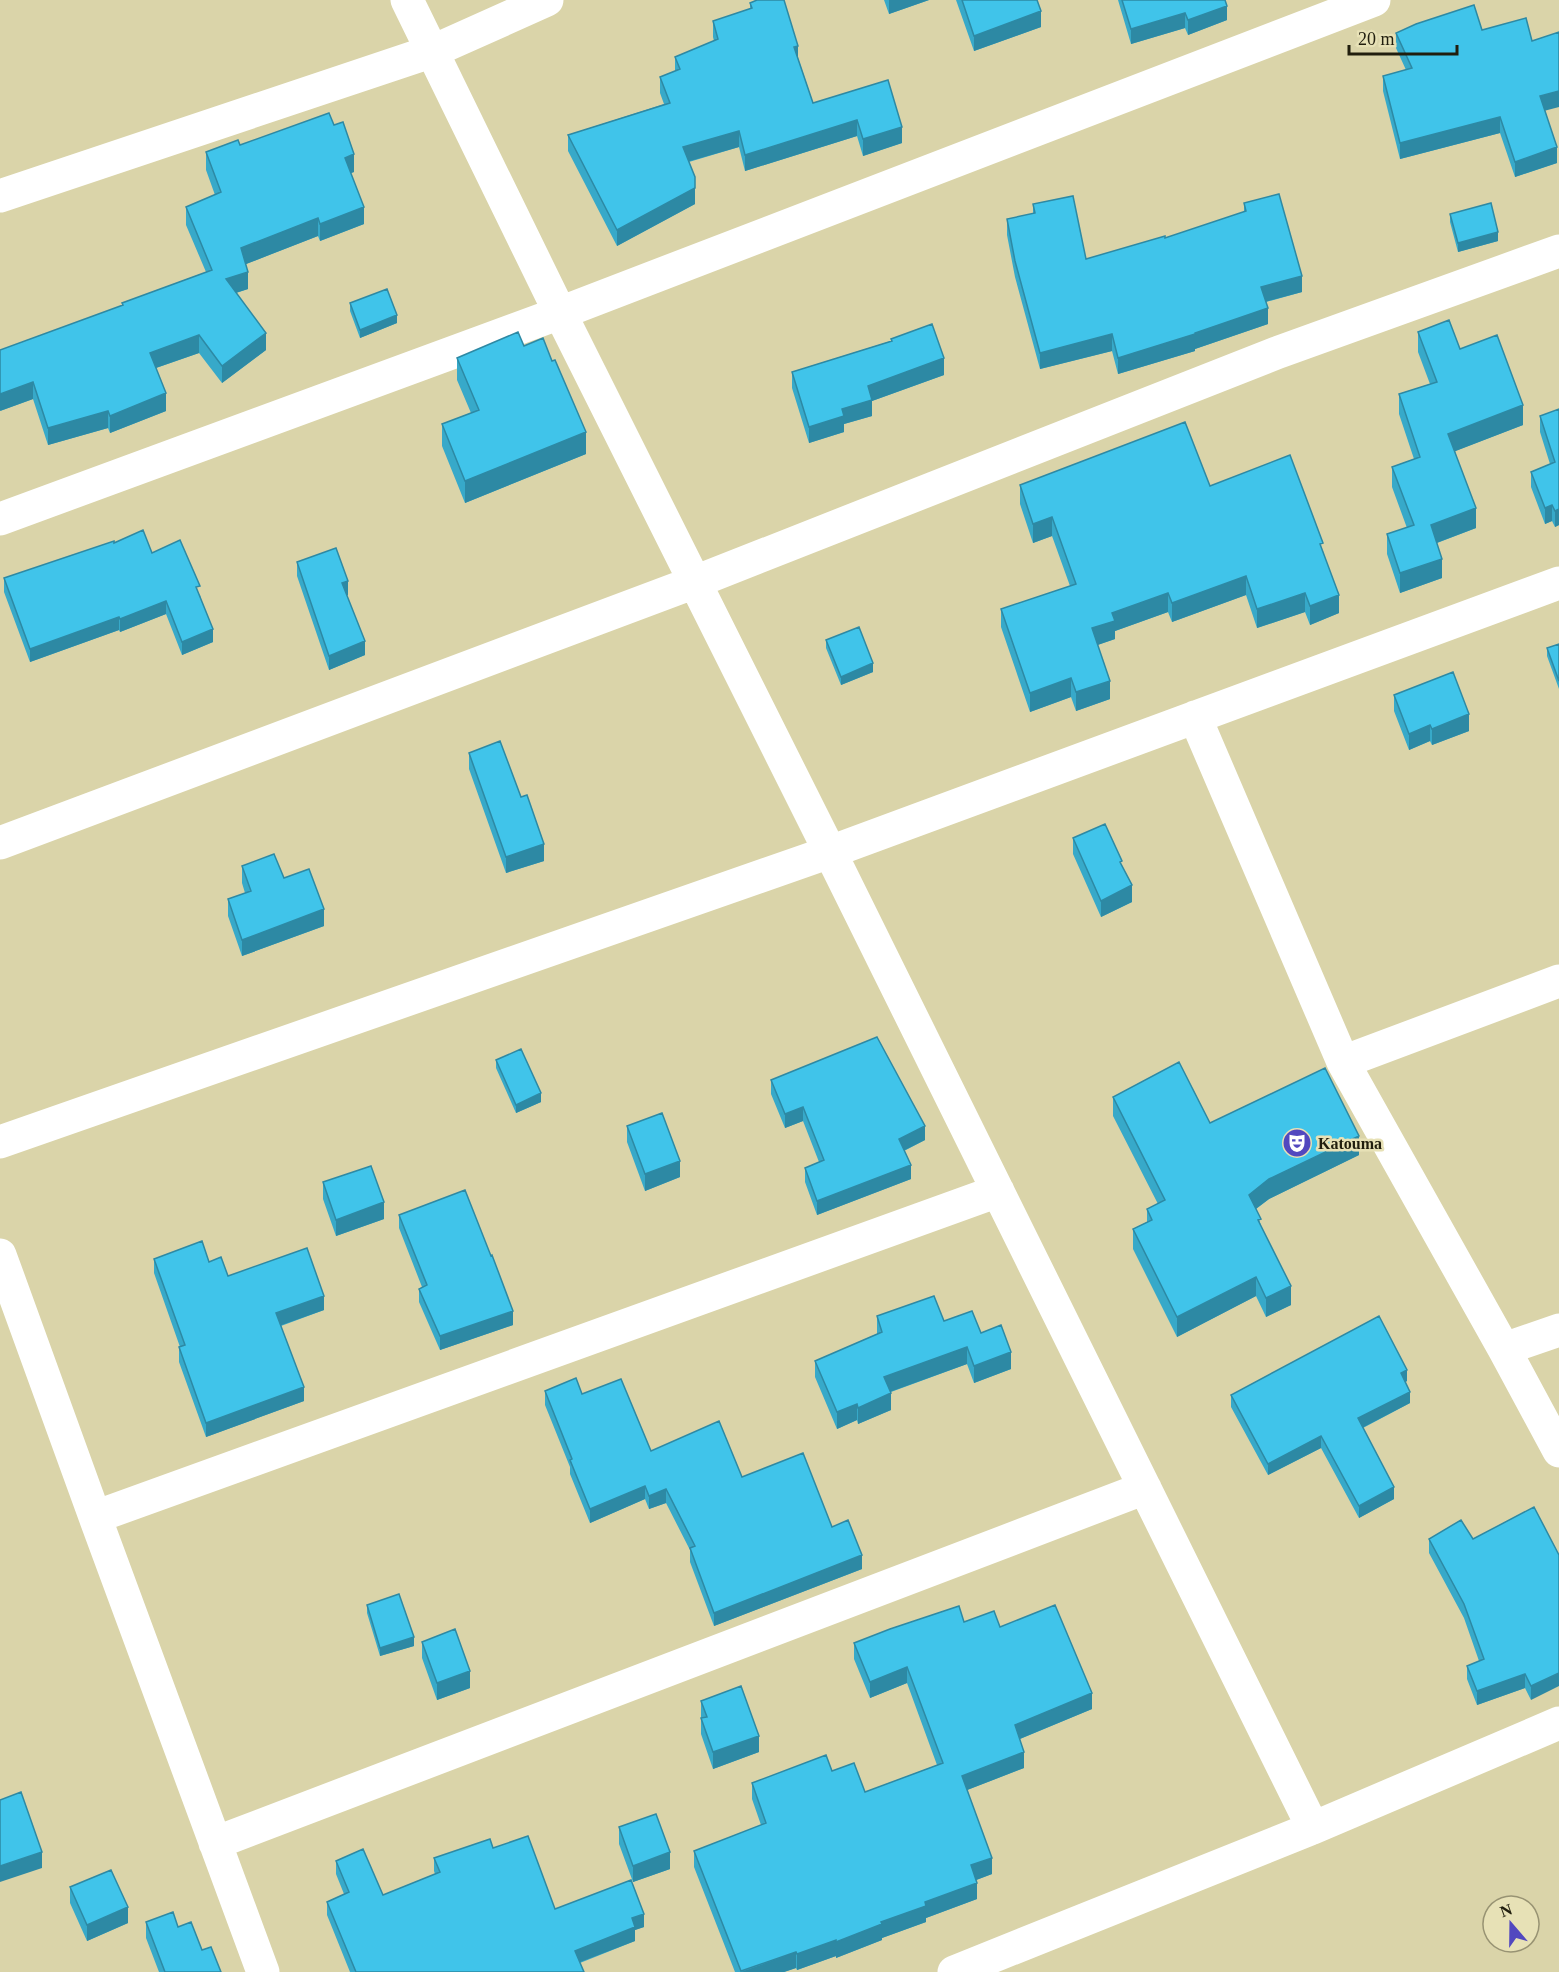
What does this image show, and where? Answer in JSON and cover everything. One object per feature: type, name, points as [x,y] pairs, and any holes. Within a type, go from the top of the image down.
[{"type":"street","points":[[407,0],[560,313],[830,852],[1313,1828]]},
{"type":"street","points":[[0,196],[433,51],[547,0]]},
{"type":"street","points":[[0,519],[560,313],[1374,0]]},
{"type":"street","points":[[0,843],[695,582],[1279,352],[1559,252]]},
{"type":"street","points":[[0,1142],[830,852],[1559,583]]},
{"type":"street","points":[[1195,717],[1343,1062],[1559,1450]]},
{"type":"street","points":[[1343,1062],[1559,981]]},
{"type":"street","points":[[94,1517],[998,1191]]},
{"type":"street","points":[[0,1255],[94,1517],[263,1972]]},
{"type":"street","points":[[1504,1349],[1559,1330]]},
{"type":"street","points":[[216,1843],[1145,1488]]},
{"type":"street","points":[[954,1972],[1313,1828],[1559,1723]]},
{"type":"building","points":[[757,0],[784,0],[798,46],[794,47],[813,103],[888,80],[902,127],[863,139],[857,120],[745,155],[739,131],[683,147],[695,177],[695,188],[617,230],[568,135],[670,103],[660,77],[680,69],[675,57],[718,39],[713,21],[752,8],[750,3]]},
{"type":"building","points":[[962,0],[1037,0],[1041,11],[974,36]]},
{"type":"building","points":[[1122,0],[1225,0],[1227,6],[1188,20],[1185,13],[1131,29]]},
{"type":"building","points":[[1474,5],[1482,30],[1526,18],[1532,41],[1559,32],[1559,91],[1540,96],[1557,147],[1515,162],[1500,117],[1400,143],[1383,76],[1412,68],[1396,33]]},
{"type":"building","points":[[329,113],[334,125],[343,122],[354,154],[345,158],[364,207],[320,224],[318,218],[241,248],[248,272],[226,279],[266,333],[222,366],[199,335],[150,353],[166,393],[110,416],[108,411],[48,428],[33,382],[0,394],[0,350],[212,270],[186,207],[221,192],[206,152],[238,140],[240,145]]},
{"type":"building","points":[[1279,194],[1302,276],[1261,287],[1268,308],[1118,358],[1112,334],[1040,353],[1015,261],[1007,219],[1035,213],[1033,204],[1073,196],[1086,259],[1165,236],[1165,238],[1246,211],[1244,203]]},
{"type":"building","points":[[1491,203],[1498,232],[1458,243],[1450,214]]},
{"type":"building","points":[[387,289],[397,315],[360,330],[350,303]]},
{"type":"building","points":[[1449,320],[1460,349],[1497,335],[1523,405],[1448,434],[1476,508],[1431,525],[1442,559],[1400,573],[1387,534],[1414,525],[1392,467],[1420,457],[1399,394],[1437,382],[1418,332]]},
{"type":"building","points":[[932,324],[944,358],[868,386],[872,400],[842,409],[844,416],[809,427],[792,372],[892,341],[891,339]]},
{"type":"building","points":[[518,332],[524,346],[543,338],[586,432],[465,481],[442,424],[479,410],[457,358]]},
{"type":"building","points":[[1559,409],[1559,509],[1555,511],[1552,505],[1545,508],[1531,472],[1555,462],[1540,416]]},
{"type":"building","points":[[1185,422],[1210,486],[1290,455],[1323,543],[1320,544],[1339,595],[1310,606],[1305,593],[1257,609],[1246,576],[1172,603],[1168,593],[1112,613],[1115,621],[1092,628],[1110,681],[1076,692],[1071,678],[1030,693],[1001,609],[1076,584],[1052,517],[1033,524],[1020,485]]},
{"type":"building","points":[[143,530],[152,553],[180,540],[200,586],[196,587],[213,629],[182,642],[166,601],[30,649],[4,578],[114,541],[114,543]]},
{"type":"building","points":[[336,548],[348,581],[342,583],[365,641],[329,656],[297,562]]},
{"type":"building","points":[[859,627],[873,663],[841,677],[826,640]]},
{"type":"building","points":[[1559,644],[1559,681],[1547,648]]},
{"type":"building","points":[[1453,672],[1469,714],[1432,729],[1430,725],[1409,734],[1394,695]]},
{"type":"building","points":[[500,741],[521,797],[527,795],[544,844],[506,857],[469,753]]},
{"type":"building","points":[[1105,824],[1132,885],[1101,901],[1073,838]]},
{"type":"building","points":[[274,854],[284,878],[309,869],[324,909],[242,940],[228,899],[251,891],[242,866]]},
{"type":"building","points":[[877,1037],[925,1126],[899,1139],[911,1165],[817,1201],[805,1168],[824,1160],[803,1107],[785,1114],[771,1080]]},
{"type":"building","points":[[521,1049],[541,1093],[516,1105],[496,1060]]},
{"type":"building","points":[[1179,1062],[1210,1123],[1325,1068],[1359,1136],[1269,1179],[1249,1195],[1261,1219],[1258,1220],[1291,1286],[1266,1298],[1256,1277],[1177,1317],[1133,1229],[1152,1220],[1147,1209],[1165,1200],[1113,1097]]},
{"type":"building","points":[[662,1113],[680,1161],[645,1174],[627,1126]]},
{"type":"building","points":[[371,1166],[384,1202],[336,1220],[323,1182]]},
{"type":"building","points":[[465,1190],[513,1311],[440,1336],[419,1289],[427,1285],[399,1215]]},
{"type":"building","points":[[202,1241],[209,1262],[221,1257],[228,1276],[307,1248],[324,1296],[276,1313],[304,1387],[206,1423],[179,1347],[185,1345],[154,1259]]},
{"type":"building","points":[[934,1296],[944,1321],[972,1311],[981,1333],[1001,1325],[1011,1352],[974,1366],[967,1347],[884,1377],[891,1393],[858,1408],[857,1404],[837,1412],[815,1361],[882,1332],[877,1316]]},
{"type":"building","points":[[1379,1316],[1407,1370],[1401,1373],[1410,1392],[1358,1418],[1394,1487],[1359,1506],[1321,1436],[1268,1464],[1231,1395]]},
{"type":"building","points":[[576,1378],[582,1394],[621,1379],[651,1451],[719,1421],[742,1477],[803,1453],[832,1527],[848,1520],[862,1555],[714,1613],[690,1548],[695,1546],[666,1489],[649,1496],[645,1486],[590,1509],[545,1391]]},
{"type":"building","points":[[1534,1507],[1559,1555],[1559,1673],[1531,1686],[1525,1674],[1477,1691],[1467,1666],[1484,1659],[1464,1604],[1429,1539],[1461,1520],[1473,1539]]},
{"type":"building","points":[[399,1594],[414,1637],[380,1648],[367,1605]]},
{"type":"building","points":[[1055,1605],[1092,1693],[1015,1725],[1024,1752],[962,1776],[992,1858],[971,1865],[977,1883],[925,1902],[926,1906],[881,1922],[882,1924],[836,1942],[836,1940],[797,1954],[796,1952],[741,1971],[694,1851],[766,1823],[752,1783],[826,1755],[832,1771],[854,1763],[865,1792],[943,1763],[907,1667],[870,1682],[854,1643],[959,1606],[964,1622],[994,1611],[1000,1627]]},
{"type":"building","points":[[455,1629],[470,1671],[437,1683],[422,1642]]},
{"type":"building","points":[[741,1686],[759,1736],[713,1752],[701,1718],[707,1717],[701,1701]]},
{"type":"building","points":[[21,1792],[42,1852],[0,1866],[0,1800]]},
{"type":"building","points":[[656,1814],[670,1852],[633,1866],[619,1827]]},
{"type":"building","points":[[528,1836],[555,1909],[631,1880],[644,1914],[632,1918],[635,1927],[575,1951],[584,1972],[356,1972],[327,1902],[349,1892],[336,1861],[363,1849],[383,1895],[440,1872],[434,1858],[490,1839],[493,1848]]},
{"type":"building","points":[[111,1870],[128,1907],[87,1925],[70,1887]]},
{"type":"building","points":[[173,1912],[178,1927],[191,1922],[202,1950],[211,1947],[221,1972],[165,1972],[146,1922]]},
{"type":"place","name":"Katouma","points":[[1297,1143]]}]
